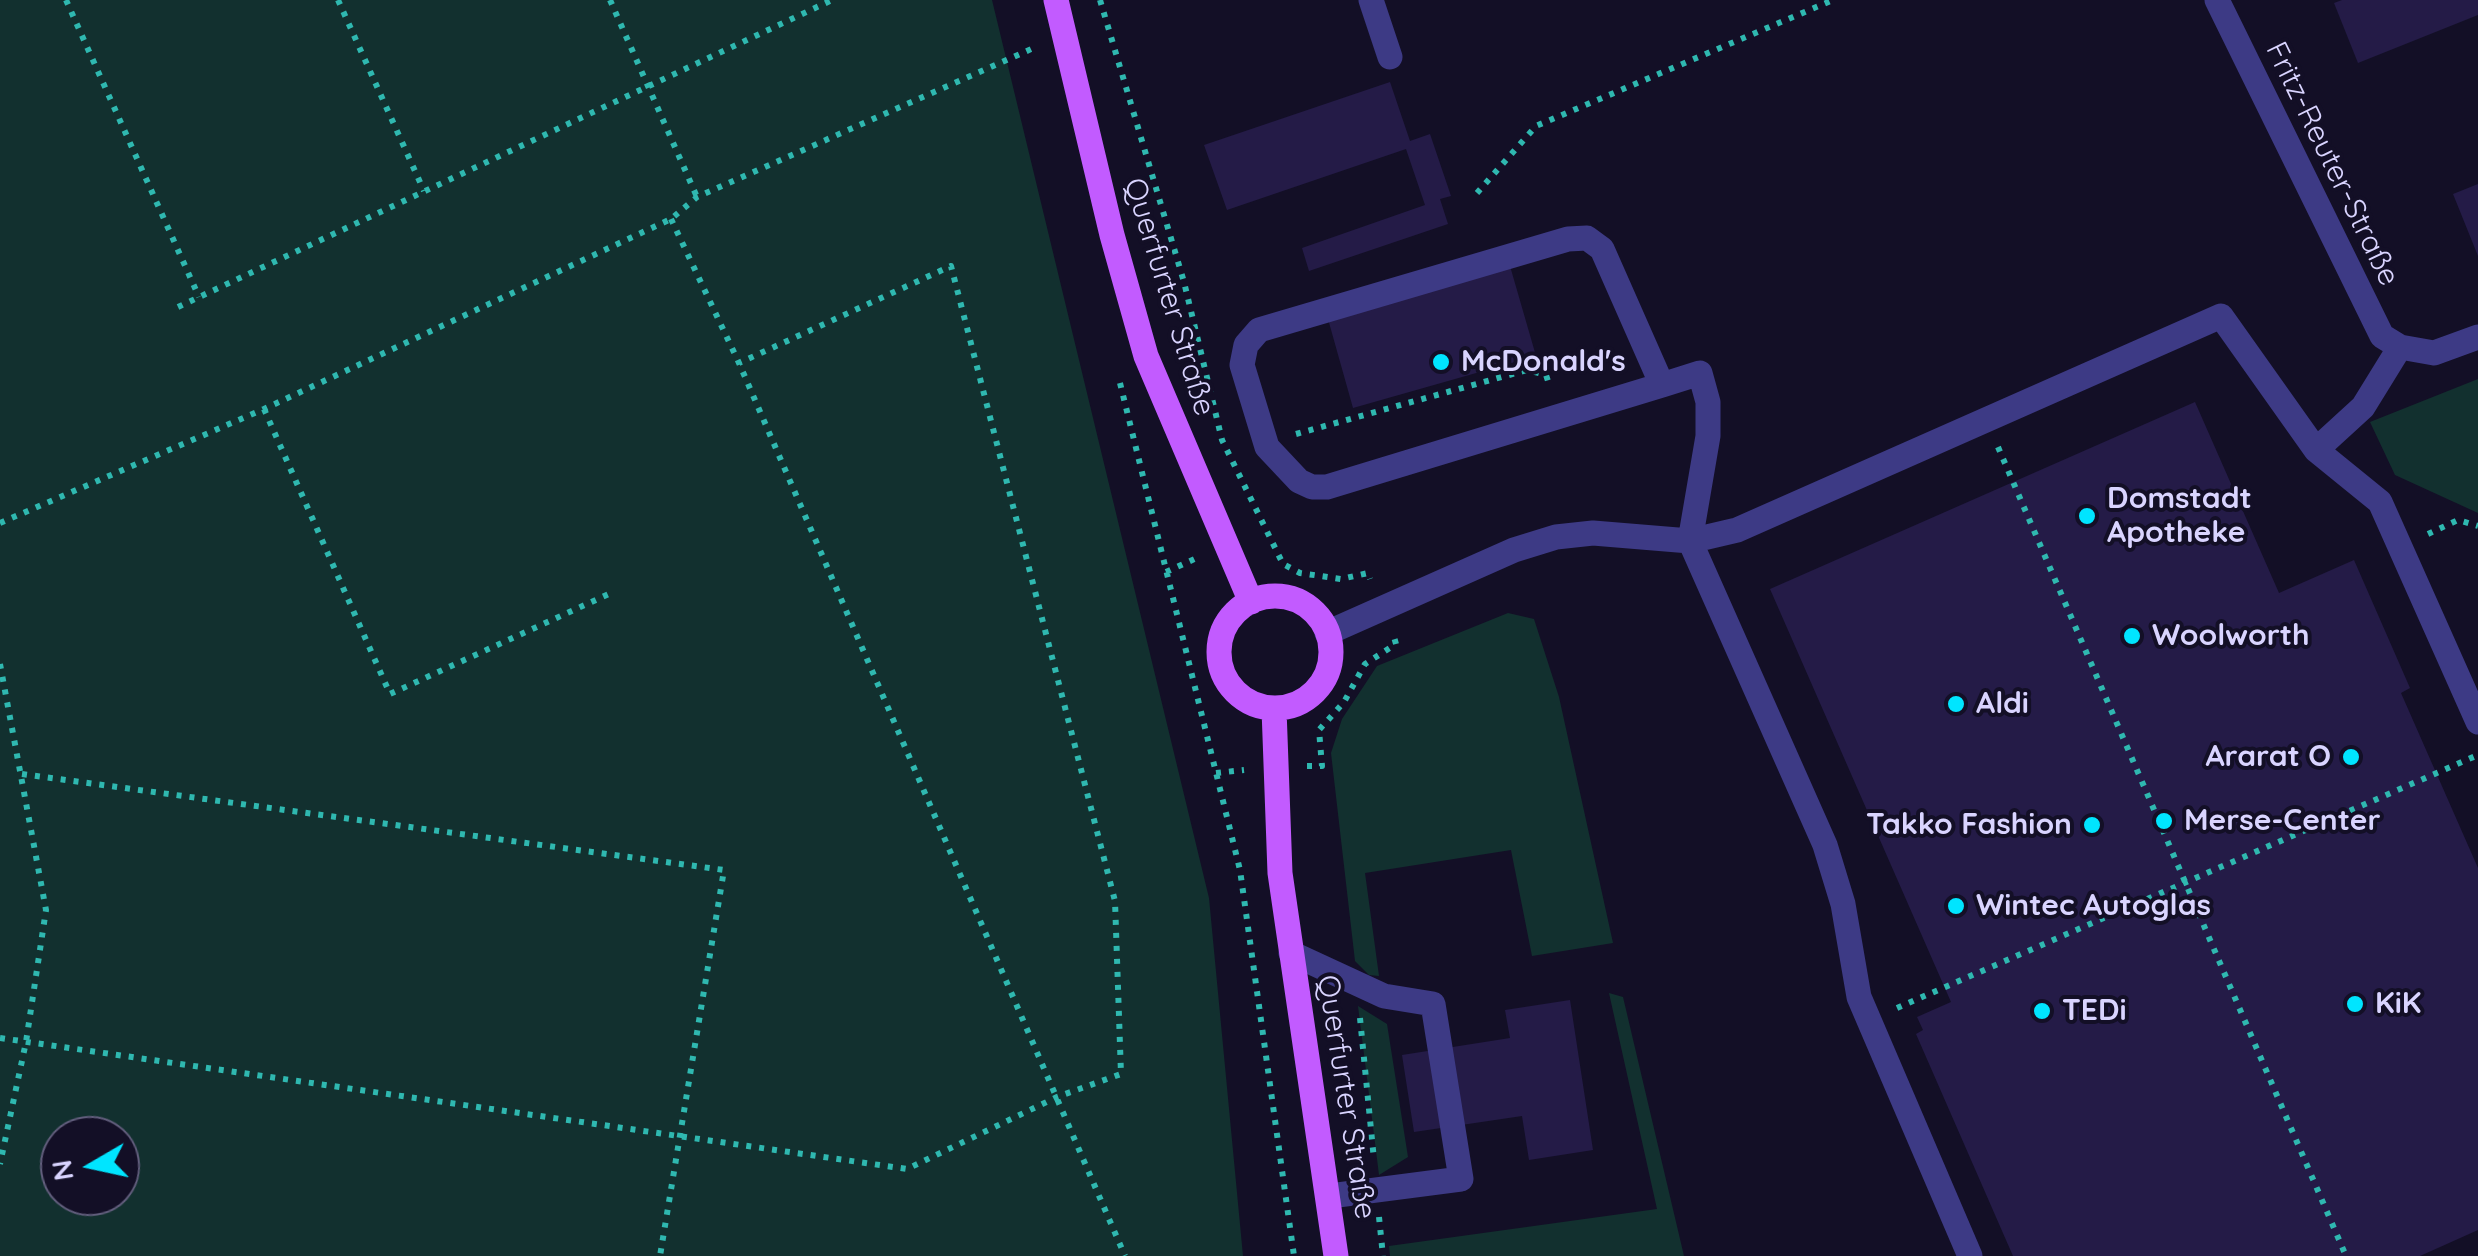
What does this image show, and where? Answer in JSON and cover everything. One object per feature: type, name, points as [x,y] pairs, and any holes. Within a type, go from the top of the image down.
[{"type":"main road","name":"Querfurter Straße","points":[[1056,0],[1112,235],[1146,356],[1251,602]]},
{"type":"main road","points":[[1279,595],[1298,600],[1314,610],[1327,633],[1330,664],[1323,683],[1293,706],[1274,709],[1242,698],[1222,672],[1220,638],[1228,620],[1251,602],[1279,595]]},
{"type":"main road","name":"Querfurter Straße","points":[[1274,709],[1280,873],[1336,1256]]},
{"type":"street","points":[[1372,0],[1390,58]]},
{"type":"street","name":"Fritz-Reuter-Straße","points":[[2226,3],[2363,304],[2382,336],[2400,348]]},
{"type":"street","points":[[1662,386],[1602,249],[1588,238],[1568,238],[1258,330],[1246,345],[1242,364],[1267,447],[1312,487],[1353,479],[1662,386],[1700,373],[1708,402],[1708,436],[1690,541],[1825,845],[1843,904],[1858,997],[1970,1256]]},
{"type":"street","points":[[1327,633],[1514,550],[1556,537],[1593,533],[1690,541],[1737,530],[2222,316],[2316,450],[2380,502],[2478,722]]},
{"type":"street","points":[[2316,450],[2362,406],[2400,348],[2434,353],[2478,337]]},
{"type":"street","points":[[1291,953],[1384,996],[1433,1004],[1461,1179],[1330,1196]]},
{"type":"path","points":[[66,0],[199,297]]},
{"type":"path","points":[[338,0],[424,191]]},
{"type":"path","points":[[610,0],[697,198]]},
{"type":"path","points":[[178,306],[832,0]]},
{"type":"path","points":[[1477,193],[1536,126],[1833,0]]},
{"type":"path","points":[[1031,31],[1041,66]]},
{"type":"path","points":[[0,523],[264,409],[671,219],[697,198],[1065,34]]},
{"type":"path","points":[[671,219],[739,363],[1125,1256]]},
{"type":"path","points":[[0,1038],[908,1169],[1058,1097],[1121,1074],[1114,901],[951,266],[739,363]]},
{"type":"path","points":[[1115,366],[1240,870],[1294,1256]]},
{"type":"path","points":[[1267,447],[1280,438],[1527,370],[1546,375],[1561,416]]},
{"type":"path","points":[[264,409],[390,694],[611,593]]},
{"type":"path","points":[[1986,418],[2346,1256]]},
{"type":"path","points":[[2458,520],[2478,526]]},
{"type":"path","points":[[0,664],[46,910],[26,1042],[0,1164]]},
{"type":"path","points":[[1869,1020],[2478,755]]},
{"type":"path","points":[[22,774],[724,870],[660,1256]]},
{"type":"path","points":[[1349,980],[1360,1012],[1383,1256]]},
{"type":"green space","points":[[0,0],[992,0],[1209,898],[1243,1256],[0,1256]]},
{"type":"green space","points":[[2478,379],[2478,513],[2395,475],[2370,422]]},
{"type":"green space","points":[[1508,613],[1534,619],[1559,697],[1613,943],[1532,956],[1511,850],[1365,873],[1379,976],[1369,975],[1355,961],[1331,753],[1342,719],[1377,666]]},
{"type":"green space","points":[[1609,993],[1623,997],[1684,1256],[1390,1256],[1389,1246],[1657,1209]]},
{"type":"green space","points":[[1358,1006],[1387,1024],[1408,1157],[1379,1175]]},
{"type":"building","points":[[2478,0],[2478,15],[2358,63],[2334,3]]},
{"type":"building","points":[[1390,82],[1410,141],[1430,134],[1451,196],[1440,199],[1448,224],[1309,271],[1302,248],[1425,205],[1406,149],[1227,210],[1204,145]]},
{"type":"building","points":[[2478,184],[2478,256],[2453,194]]},
{"type":"building","points":[[1510,266],[1536,356],[1353,408],[1328,319]]},
{"type":"building","name":"Merse-Center","points":[[2195,402],[2279,593],[2354,560],[2410,688],[2401,693],[2478,868],[2478,1230],[2420,1256],[2013,1256],[1916,1034],[1923,1030],[1917,1017],[1951,1002],[1770,589]]},
{"type":"building","points":[[1570,1000],[1593,1150],[1529,1160],[1522,1116],[1414,1132],[1402,1055],[1510,1038],[1505,1010]]},
{"type":"place","name":"McDonald's","points":[[1441,362]]},
{"type":"place","name":"Domstadt Apotheke","points":[[2087,516]]},
{"type":"place","name":"Woolworth","points":[[2132,636]]},
{"type":"place","name":"Aldi","points":[[1956,704]]},
{"type":"place","name":"Ararat O","points":[[2351,757]]},
{"type":"place","name":"Merse-Center","points":[[2164,821]]},
{"type":"place","name":"Takko Fashion","points":[[2092,825]]},
{"type":"place","name":"Wintec Autoglas","points":[[1956,906]]},
{"type":"place","name":"KiK","points":[[2355,1004]]},
{"type":"place","name":"TEDi","points":[[2042,1011]]}]
